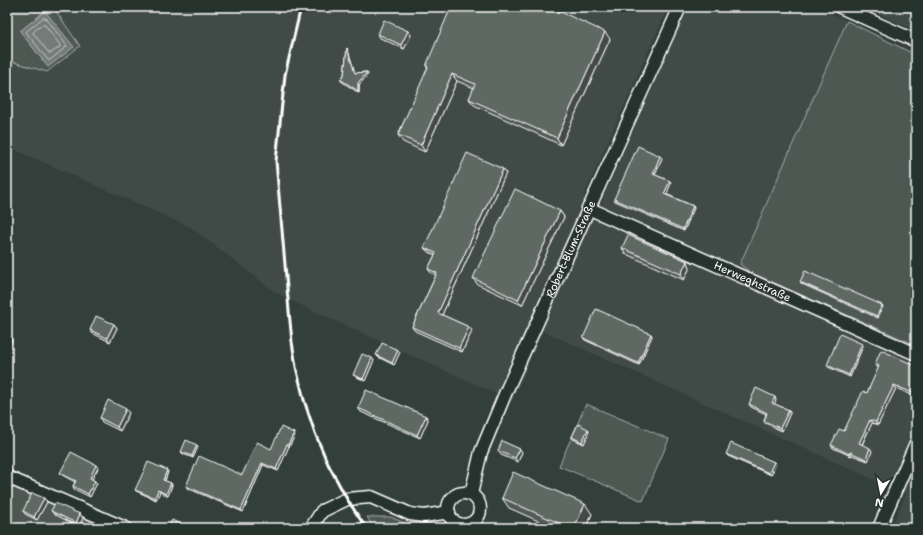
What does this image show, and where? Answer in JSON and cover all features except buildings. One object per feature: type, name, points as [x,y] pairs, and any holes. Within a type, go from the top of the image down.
[{"type":"street","name":"Robert-Blum-Straße","points":[[471,494],[481,452],[508,387],[680,7]]},
{"type":"street","points":[[840,7],[916,41]]},
{"type":"street","name":"Herweghstraße","points":[[588,208],[916,354]]},
{"type":"street","points":[[878,528],[916,443]]},
{"type":"street","points":[[7,477],[125,528]]},
{"type":"street","points":[[458,494],[471,494],[480,504],[480,511],[473,526],[460,524],[454,521],[449,512],[449,504],[453,497],[458,494]]},
{"type":"street","points":[[311,528],[322,511],[347,499],[371,497],[410,514],[424,516],[449,512]]},
{"type":"shaded area","points":[[7,7],[53,7],[80,46],[47,72],[7,60]]},
{"type":"shaded area","points":[[53,7],[668,7],[584,196],[601,203],[688,7],[815,7],[847,21],[740,264],[751,273],[916,345],[916,528],[891,528],[906,494],[543,331],[512,401],[275,292],[192,228],[7,146],[7,60],[47,72],[80,46]]},
{"type":"shaded area","points":[[864,7],[916,7],[916,31]]},
{"type":"shaded area","points":[[847,21],[916,55],[916,345],[751,273],[740,264]]},
{"type":"shaded area","points":[[586,404],[669,439],[643,501],[559,466]]},
{"type":"shaded area","points":[[7,483],[10,484],[107,528],[7,528]]},
{"type":"shaded area","points":[[367,517],[391,517],[417,528],[374,528]]},
{"type":"water","points":[[45,11],[74,47],[48,67],[20,31]]},
{"type":"railway","points":[[301,7],[285,75],[276,161],[292,342],[304,400],[315,433],[328,464],[347,499],[366,528]]}]
